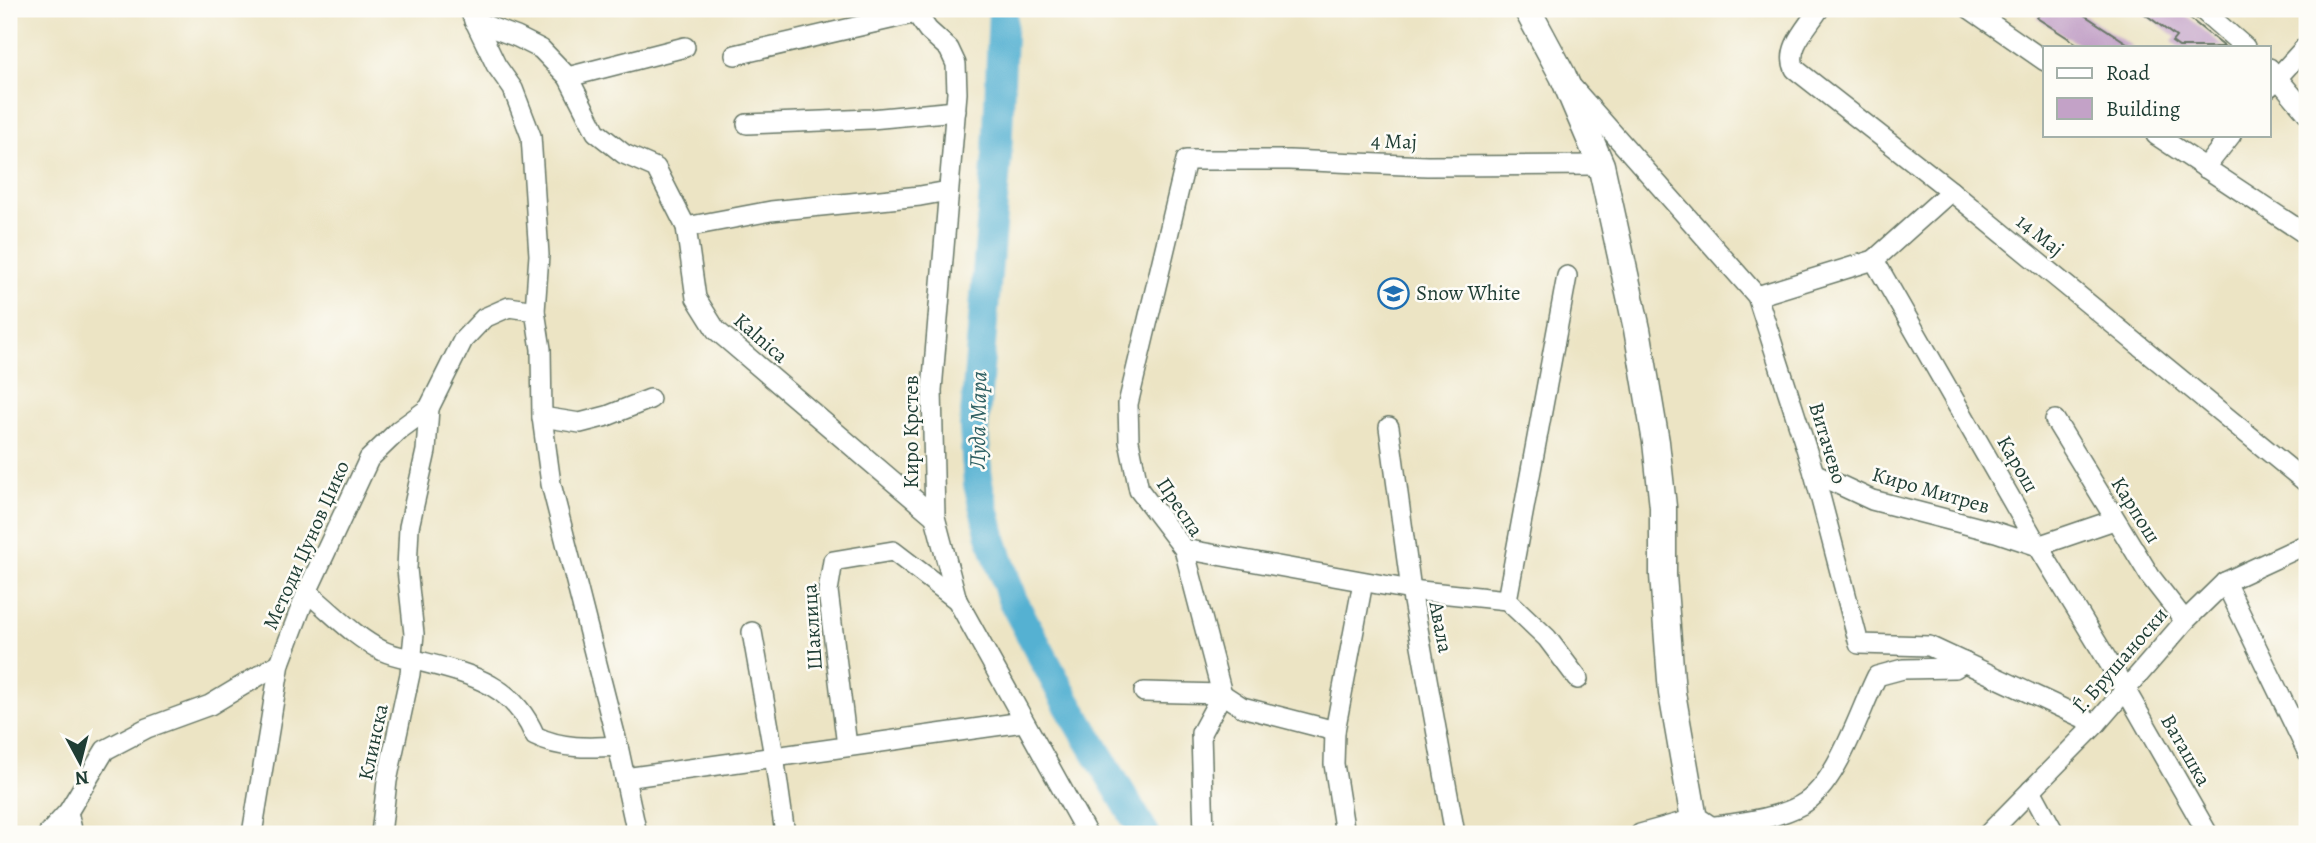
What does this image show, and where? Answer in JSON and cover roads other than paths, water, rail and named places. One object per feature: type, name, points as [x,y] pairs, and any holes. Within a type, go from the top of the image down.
[{"type":"main road","points":[[1527,9],[1563,76],[1601,165],[1637,329],[1656,442],[1663,507],[1663,575],[1672,693],[1703,826]]},
{"type":"street","name":"14 Мај","points":[[1819,9],[1791,51],[1795,69],[1951,191],[2307,483]]},
{"type":"street","points":[[1970,9],[2043,60]]},
{"type":"street","points":[[2202,9],[2244,46]]},
{"type":"street","points":[[736,55],[915,11]]},
{"type":"street","name":"Киро Крстев","points":[[915,11],[928,30],[949,49],[956,64],[956,111],[932,390],[935,517],[957,600],[1087,834]]},
{"type":"street","points":[[471,15],[496,65],[513,89],[531,136],[539,255],[535,311],[541,349],[542,417],[551,484],[638,834]]},
{"type":"street","name":"Kalnica","points":[[471,15],[541,49],[568,77],[596,132],[624,153],[656,168],[686,226],[696,298],[716,330],[935,517]]},
{"type":"street","points":[[2307,45],[2272,77],[2307,113]]},
{"type":"street","points":[[568,77],[685,47]]},
{"type":"street","name":"Витачево","points":[[1563,76],[1757,296],[1814,473],[1859,644],[1929,646],[2095,724]]},
{"type":"street","points":[[747,124],[871,119],[956,111]]},
{"type":"street","points":[[2157,136],[2307,234]]},
{"type":"street","points":[[2205,168],[2230,136]]},
{"type":"street","name":"4 Мај","points":[[1185,160],[1289,160],[1427,166],[1601,165]]},
{"type":"street","name":"Преспа","points":[[1185,160],[1128,404],[1129,441],[1139,490],[1184,549],[1222,695]]},
{"type":"street","points":[[686,226],[771,211],[948,191]]},
{"type":"street","points":[[1757,296],[1874,260],[1951,191]]},
{"type":"street","name":"Карош","points":[[1874,260],[2038,546],[2125,689]]},
{"type":"street","points":[[1507,600],[1567,276]]},
{"type":"street","name":"Методи Џунов Џико","points":[[48,834],[68,812],[105,750],[147,728],[210,705],[280,663],[307,592],[369,459],[399,430],[429,408],[463,340],[484,318],[509,307],[535,311]]},
{"type":"street","points":[[542,417],[580,423],[607,416],[650,399]]},
{"type":"street","name":"Клинска","points":[[380,834],[387,781],[412,659],[414,634],[407,569],[408,527],[426,451],[429,408]]},
{"type":"street","name":"Карпош","points":[[2055,420],[2150,576],[2185,621]]},
{"type":"street","name":"Авала","points":[[1389,427],[1410,590],[1455,834]]},
{"type":"street","name":"Киро Митрев","points":[[1814,473],[1872,500],[1996,532],[2038,546]]},
{"type":"street","points":[[2038,546],[2114,520]]},
{"type":"street","name":"Ѓ. Брушаноски","points":[[1988,834],[2095,724],[2185,621],[2225,582],[2307,544]]},
{"type":"street","points":[[1184,549],[1410,590],[1507,600],[1547,638],[1578,679]]},
{"type":"street","name":"Шаклица","points":[[847,746],[828,591],[833,561],[894,551],[957,600]]},
{"type":"street","points":[[1345,834],[1334,764],[1335,731],[1363,582]]},
{"type":"street","points":[[2225,582],[2307,751]]},
{"type":"street","points":[[307,592],[359,638],[385,652],[470,675],[509,697],[527,716],[535,736],[551,744],[588,748],[618,746]]},
{"type":"street","points":[[752,632],[785,834]]},
{"type":"street","points":[[1640,834],[1739,824],[1802,805],[1823,785],[1838,764],[1877,676],[1903,669],[1955,668],[1964,662]]},
{"type":"street","points":[[252,834],[280,663]]},
{"type":"street","name":"Ваташка","points":[[2125,689],[2208,834]]},
{"type":"street","points":[[1144,692],[1222,695],[1242,707],[1335,731]]},
{"type":"street","points":[[1204,834],[1200,733],[1222,695]]},
{"type":"street","points":[[625,778],[1023,722]]},
{"type":"street","points":[[2031,790],[2055,834]]},
{"type":"street","points":[[68,812],[73,834]]},
{"type":"waterway","name":"Луда Мара","points":[[1003,9],[997,155],[974,428],[978,484],[991,536],[1012,599],[1066,701],[1145,834]]},
{"type":"place","name":"Snow White","points":[[1393,293]]}]
